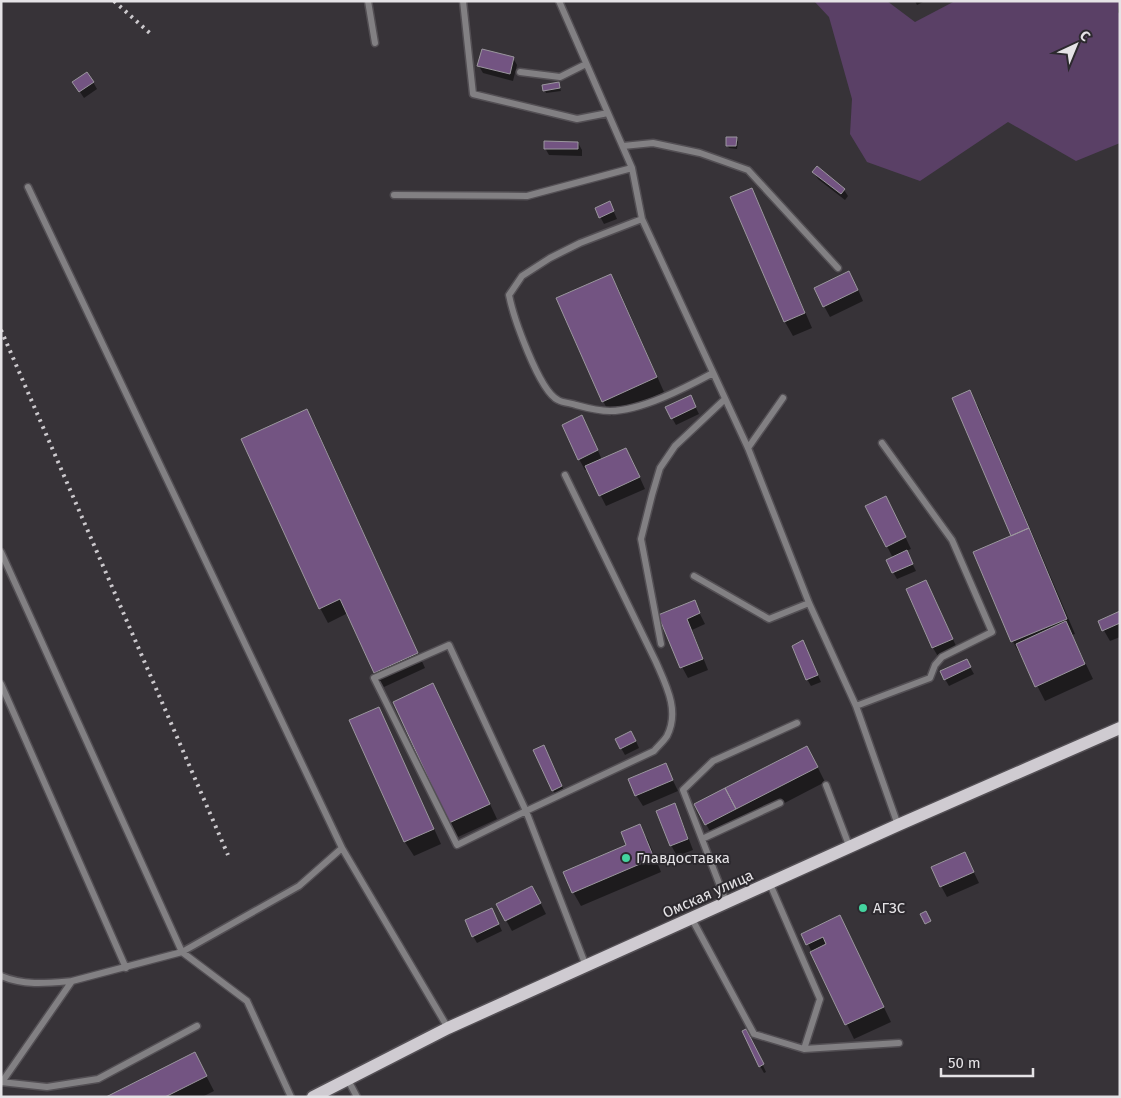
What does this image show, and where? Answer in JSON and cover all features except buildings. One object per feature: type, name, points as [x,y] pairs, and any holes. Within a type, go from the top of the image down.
[{"type":"main road","name":"Омская улица","points":[[313,1097],[448,1028],[898,825],[1120,728]]},
{"type":"lane","points":[[368,1],[375,43]]},
{"type":"lane","points":[[463,1],[473,94],[577,119],[608,113]]},
{"type":"lane","points":[[559,1],[632,168],[642,219],[748,448],[809,603],[856,706],[898,825]]},
{"type":"lane","points":[[520,72],[560,77],[586,64]]},
{"type":"lane","points":[[622,146],[653,143],[700,152],[748,170],[838,268]]},
{"type":"lane","points":[[394,195],[527,196],[632,168]]},
{"type":"lane","points":[[28,187],[342,848],[448,1028]]},
{"type":"lane","points":[[642,219],[580,243],[550,258],[522,276],[509,295],[513,313],[542,383],[557,400],[610,411],[638,406],[692,384],[713,373]]},
{"type":"lane","points":[[748,448],[782,398]]},
{"type":"lane","points":[[661,644],[641,539],[657,477],[660,468],[675,446],[725,400]]},
{"type":"lane","points":[[856,706],[930,678],[935,665],[942,657],[992,632],[952,540],[882,443]]},
{"type":"lane","points":[[565,475],[668,690],[672,707],[672,720],[667,736],[654,751],[526,811],[457,845],[374,678],[449,645],[526,811],[586,966]]},
{"type":"lane","points":[[1,552],[182,952],[247,1001],[291,1097]]},
{"type":"lane","points":[[694,576],[769,618],[809,603]]},
{"type":"lane","points":[[1,684],[126,968]]},
{"type":"lane","points":[[726,904],[684,790],[713,761],[797,723]]},
{"type":"lane","points":[[826,785],[850,848]]},
{"type":"lane","points":[[702,839],[780,804]]},
{"type":"lane","points":[[1,976],[12,981],[42,984],[72,981],[182,952],[299,886],[342,848]]},
{"type":"lane","points":[[770,884],[820,999],[804,1049]]},
{"type":"lane","points":[[692,919],[754,1034],[804,1049],[899,1043]]},
{"type":"lane","points":[[72,981],[2,1082],[47,1087],[98,1079],[197,1026]]},
{"type":"lane","points":[[348,1080],[357,1097]]},
{"type":"shaded area","points":[[814,1],[887,1],[915,22],[955,1],[1119,1],[1120,143],[1076,161],[1008,122],[920,181],[867,162],[850,134],[852,99],[829,17]]},
{"type":"railway","points":[[114,1],[152,35]]},
{"type":"railway","points":[[1,330],[228,855]]},
{"type":"place","name":"Главдоставка","points":[[626,858]]},
{"type":"place","name":"АГЗС","points":[[863,908]]}]
